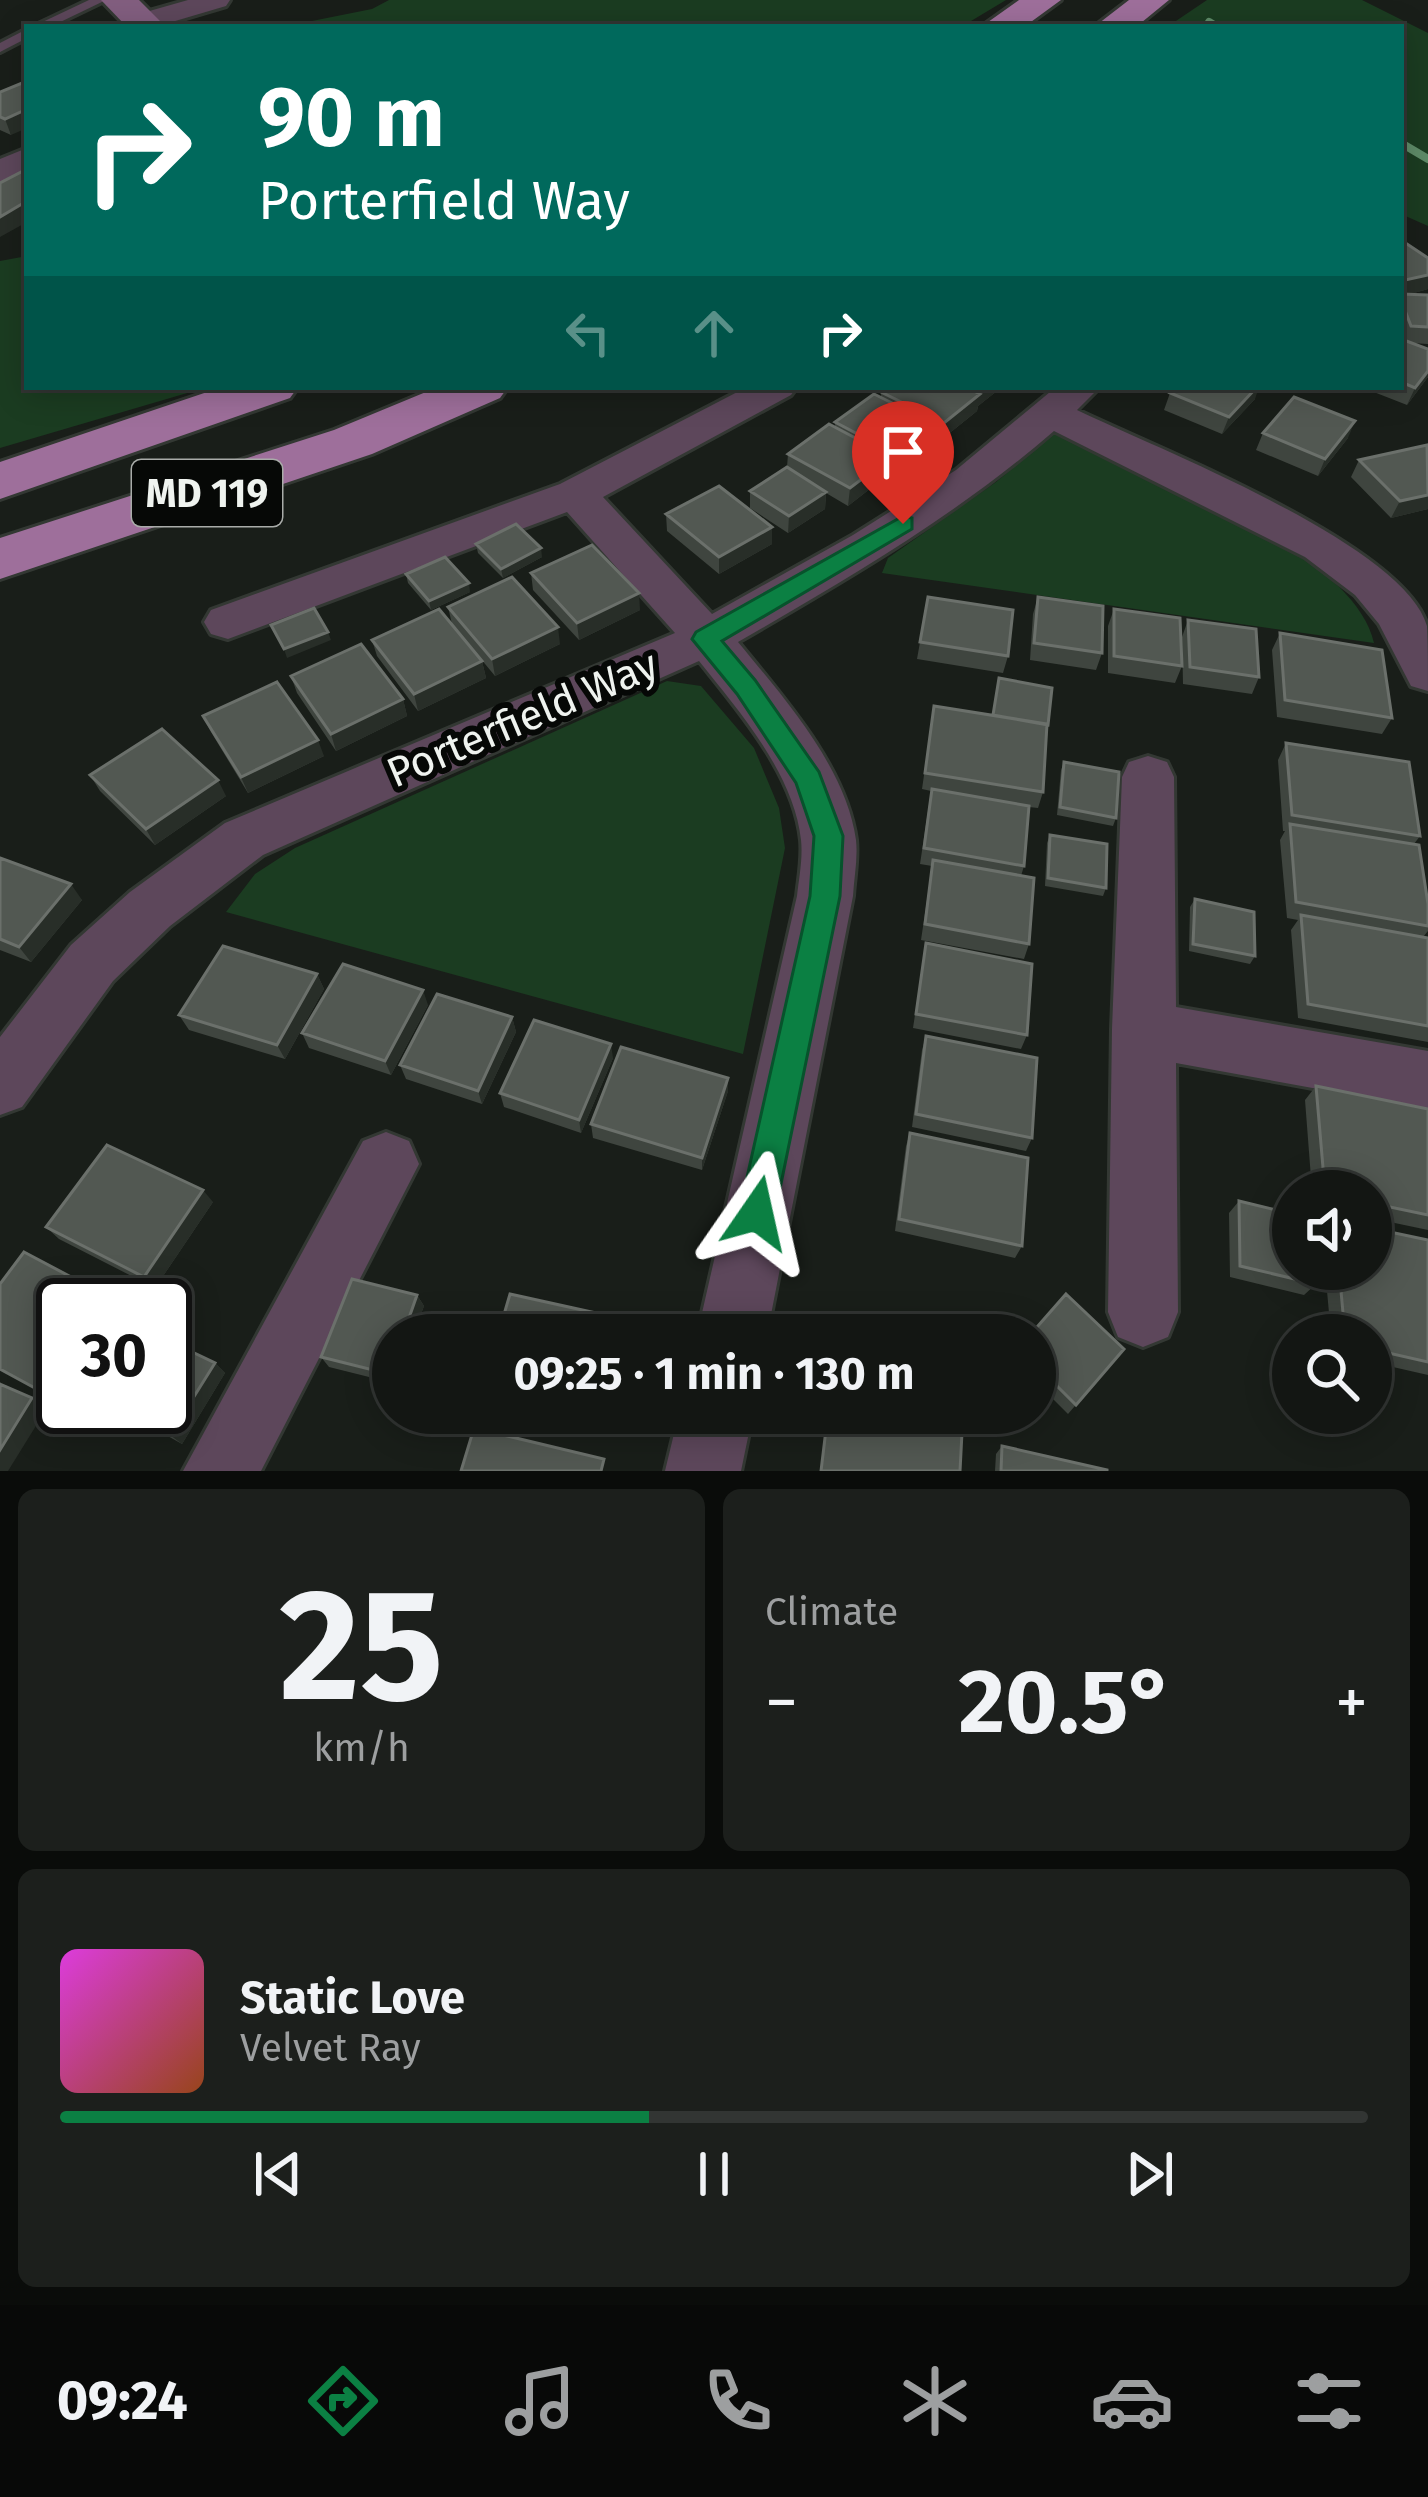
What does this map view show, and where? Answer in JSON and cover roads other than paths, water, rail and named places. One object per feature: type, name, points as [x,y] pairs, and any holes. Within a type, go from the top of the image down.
[{"type":"main road","points":[[1004,24],[1044,0]]},
{"type":"main road","points":[[1116,24],[1152,0]]},
{"type":"main road","name":"MD 119","points":[[0,481],[263,390]]},
{"type":"main road","name":"MD 119","points":[[0,559],[352,442],[475,390]]},
{"type":"street","points":[[136,16],[218,0]]},
{"type":"street","points":[[228,622],[575,494],[771,390]]},
{"type":"street","points":[[1065,400],[1321,546],[1371,584],[1398,615],[1428,673]]},
{"type":"street","name":"Porterfield Way","points":[[0,1086],[92,963],[150,909],[244,839],[705,639],[859,552],[954,491],[1065,400]]},
{"type":"street","points":[[575,494],[746,687],[809,780],[829,836],[825,896],[736,1314]]},
{"type":"street","points":[[1143,1312],[1142,1029],[1148,777]]},
{"type":"street","points":[[1142,1029],[1428,1081]]},
{"type":"street","points":[[221,1471],[386,1164]]},
{"type":"street","points":[[703,1471],[711,1434]]},
{"type":"lane","points":[[46,24],[100,0]]},
{"type":"waterway","points":[[1404,145],[1428,159]]}]
